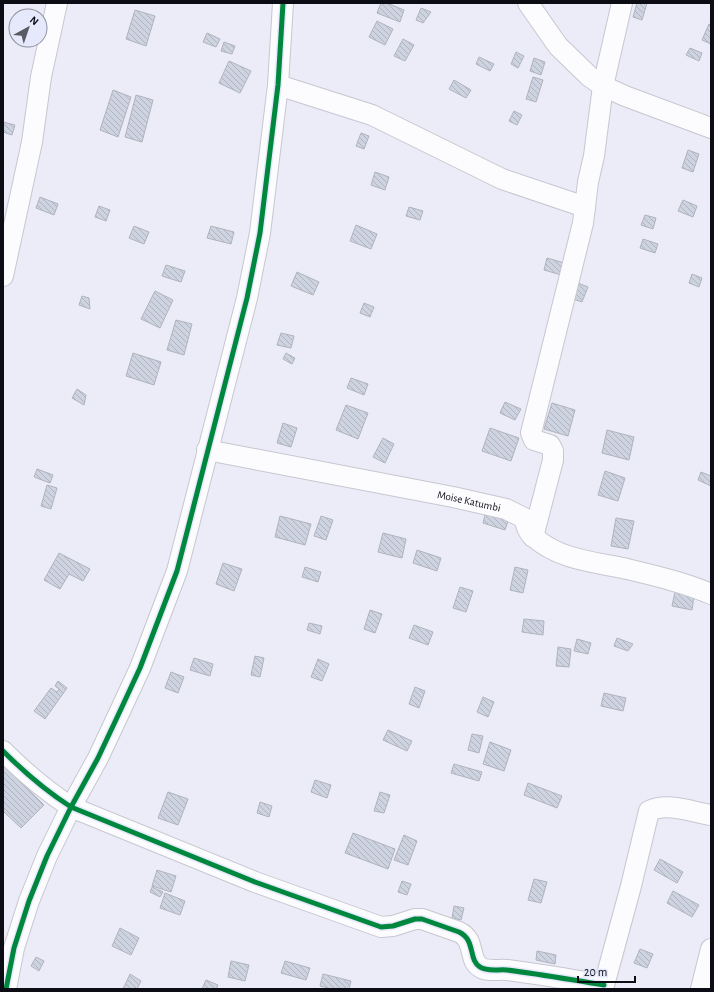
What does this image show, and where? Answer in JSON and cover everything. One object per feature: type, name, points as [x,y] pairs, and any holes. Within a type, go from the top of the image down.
[{"type":"street","points":[[3,276],[32,142],[41,77],[57,3]]},
{"type":"street","points":[[9,988],[14,948],[29,901],[47,856],[71,807],[98,758],[121,709],[177,571],[250,283],[260,233],[278,86],[283,3]]},
{"type":"street","points":[[528,3],[558,46],[585,73],[603,86],[625,96],[711,128]]},
{"type":"street","points":[[622,3],[603,86],[594,156],[588,182],[583,223],[531,433],[534,440],[550,445],[553,451],[553,460],[533,537],[560,553],[585,561],[672,580],[711,594]]},
{"type":"street","points":[[278,86],[372,115],[502,179],[585,207]]},
{"type":"street","name":"Moise Katumbi","points":[[207,450],[454,497],[506,509],[524,518],[527,528],[533,537]]},
{"type":"street","points":[[3,750],[46,791],[71,807],[255,882],[381,927],[393,926],[415,919],[422,919],[465,934],[469,940],[476,964],[484,969],[506,970],[603,987],[631,886],[649,811],[656,808],[673,808],[711,815]]},
{"type":"street","points":[[701,989],[711,949]]},
{"type":"building","points":[[381,3],[387,3],[404,10],[400,22],[377,13]]},
{"type":"building","points":[[637,3],[647,3],[642,20],[633,17]]},
{"type":"building","points":[[421,8],[431,12],[423,23],[416,20]]},
{"type":"building","points":[[135,10],[155,16],[146,46],[126,39]]},
{"type":"building","points":[[377,21],[393,29],[385,45],[369,37]]},
{"type":"building","points":[[709,24],[711,25],[711,44],[702,40]]},
{"type":"building","points":[[207,33],[220,39],[216,47],[203,42]]},
{"type":"building","points":[[403,39],[414,45],[405,61],[394,56]]},
{"type":"building","points":[[224,42],[235,46],[232,54],[221,51]]},
{"type":"building","points":[[690,48],[702,53],[699,61],[686,55]]},
{"type":"building","points":[[516,52],[524,56],[518,68],[511,64]]},
{"type":"building","points":[[479,57],[494,64],[490,71],[476,64]]},
{"type":"building","points":[[534,58],[545,62],[541,75],[530,71]]},
{"type":"building","points":[[229,61],[251,71],[240,93],[219,83]]},
{"type":"building","points":[[533,77],[543,80],[536,102],[526,99]]},
{"type":"building","points":[[454,80],[471,90],[466,98],[449,89]]},
{"type":"building","points":[[113,90],[131,97],[118,137],[100,130]]},
{"type":"building","points":[[136,95],[153,100],[142,142],[125,137]]},
{"type":"building","points":[[514,111],[522,115],[517,125],[509,121]]},
{"type":"building","points":[[3,122],[15,125],[12,135],[3,132]]},
{"type":"building","points":[[361,133],[369,136],[364,149],[356,146]]},
{"type":"building","points":[[688,150],[699,154],[693,172],[682,168]]},
{"type":"building","points":[[375,172],[389,177],[385,190],[371,185]]},
{"type":"building","points":[[40,197],[58,204],[54,215],[36,208]]},
{"type":"building","points":[[683,200],[697,206],[693,217],[678,211]]},
{"type":"building","points":[[99,206],[110,210],[106,221],[95,217]]},
{"type":"building","points":[[409,207],[423,211],[420,220],[406,216]]},
{"type":"building","points":[[645,215],[656,218],[653,229],[641,225]]},
{"type":"building","points":[[356,225],[377,234],[371,249],[350,241]]},
{"type":"building","points":[[134,226],[149,232],[144,244],[129,238]]},
{"type":"building","points":[[211,226],[234,232],[231,244],[207,238]]},
{"type":"building","points":[[643,239],[658,244],[655,253],[640,248]]},
{"type":"building","points":[[547,258],[568,264],[565,276],[544,270]]},
{"type":"building","points":[[166,265],[185,271],[181,282],[162,276]]},
{"type":"building","points":[[297,272],[319,282],[313,295],[291,286]]},
{"type":"building","points":[[692,274],[702,278],[699,287],[689,283]]},
{"type":"building","points":[[578,283],[588,287],[582,302],[573,299]]},
{"type":"building","points":[[155,291],[173,300],[160,328],[141,319]]},
{"type":"building","points":[[82,296],[89,298],[90,309],[79,305]]},
{"type":"building","points":[[364,303],[374,307],[370,317],[360,313]]},
{"type":"building","points":[[176,320],[192,324],[184,355],[167,350]]},
{"type":"building","points":[[281,333],[294,336],[291,348],[277,345]]},
{"type":"building","points":[[133,353],[161,362],[154,385],[126,376]]},
{"type":"building","points":[[286,353],[295,358],[292,364],[283,359]]},
{"type":"building","points":[[351,378],[368,384],[364,395],[347,388]]},
{"type":"building","points":[[77,389],[86,395],[84,405],[72,398]]},
{"type":"building","points":[[505,402],[521,409],[515,420],[500,413]]},
{"type":"building","points":[[552,403],[575,410],[568,436],[544,429]]},
{"type":"building","points":[[346,405],[368,413],[358,439],[336,430]]},
{"type":"building","points":[[283,423],[297,428],[291,447],[277,443]]},
{"type":"building","points":[[490,428],[519,438],[511,461],[482,451]]},
{"type":"building","points":[[607,430],[634,437],[629,460],[602,453]]},
{"type":"building","points":[[383,438],[394,444],[385,463],[373,457]]},
{"type":"building","points":[[37,469],[53,475],[50,483],[34,477]]},
{"type":"building","points":[[605,471],[625,478],[618,501],[598,495]]},
{"type":"building","points":[[701,472],[711,476],[711,486],[698,480]]},
{"type":"building","points":[[47,485],[57,488],[51,509],[41,506]]},
{"type":"building","points":[[486,511],[509,518],[505,530],[483,523]]},
{"type":"building","points":[[280,516],[311,524],[305,545],[275,537]]},
{"type":"building","points":[[321,516],[333,520],[326,540],[314,536]]},
{"type":"building","points":[[616,518],[634,521],[628,549],[611,546]]},
{"type":"building","points":[[383,533],[406,539],[402,558],[378,552]]},
{"type":"building","points":[[417,550],[441,558],[437,571],[413,563]]},
{"type":"building","points":[[59,553],[90,569],[83,581],[69,574],[60,589],[44,580]]},
{"type":"building","points":[[223,563],[242,569],[234,591],[216,584]]},
{"type":"building","points":[[305,567],[321,572],[318,582],[302,577]]},
{"type":"building","points":[[515,567],[528,570],[523,593],[510,590]]},
{"type":"building","points":[[460,587],[473,591],[466,612],[453,608]]},
{"type":"building","points":[[675,592],[694,596],[692,610],[672,606]]},
{"type":"building","points":[[370,610],[382,614],[375,633],[364,629]]},
{"type":"building","points":[[524,619],[544,621],[543,635],[522,632]]},
{"type":"building","points":[[309,623],[322,626],[320,634],[307,630]]},
{"type":"building","points":[[414,625],[433,632],[428,645],[409,638]]},
{"type":"building","points":[[617,638],[633,644],[628,651],[614,646]]},
{"type":"building","points":[[577,639],[591,643],[588,654],[574,651]]},
{"type":"building","points":[[558,647],[571,649],[569,667],[556,666]]},
{"type":"building","points":[[255,656],[264,658],[260,677],[251,675]]},
{"type":"building","points":[[194,658],[213,664],[210,676],[190,670]]},
{"type":"building","points":[[318,659],[329,664],[322,681],[311,677]]},
{"type":"building","points":[[171,672],[184,677],[178,693],[165,688]]},
{"type":"building","points":[[58,681],[67,688],[45,719],[34,711],[51,688],[57,692],[59,689],[55,686]]},
{"type":"building","points":[[415,687],[425,691],[419,708],[409,704]]},
{"type":"building","points":[[604,693],[626,698],[623,711],[601,706]]},
{"type":"building","points":[[483,697],[494,702],[488,717],[477,712]]},
{"type":"building","points":[[388,730],[412,741],[407,751],[383,740]]},
{"type":"building","points":[[472,734],[483,736],[479,753],[468,750]]},
{"type":"building","points":[[490,742],[511,750],[504,771],[483,764]]},
{"type":"building","points":[[454,764],[482,772],[479,781],[451,773]]},
{"type":"building","points":[[3,765],[44,805],[21,828],[3,811]]},
{"type":"building","points":[[315,780],[331,785],[327,798],[311,792]]},
{"type":"building","points":[[528,783],[562,796],[557,808],[524,795]]},
{"type":"building","points":[[168,792],[188,799],[178,825],[158,818]]},
{"type":"building","points":[[380,792],[390,795],[384,813],[374,811]]},
{"type":"building","points":[[260,802],[272,806],[269,817],[257,813]]},
{"type":"building","points":[[353,833],[395,849],[388,869],[345,853]]},
{"type":"building","points":[[404,835],[417,841],[408,865],[394,860]]},
{"type":"building","points":[[660,859],[683,872],[677,883],[654,870]]},
{"type":"building","points":[[157,870],[176,876],[171,892],[152,886]]},
{"type":"building","points":[[534,879],[547,882],[541,903],[528,900]]},
{"type":"building","points":[[402,881],[411,884],[407,895],[398,892]]},
{"type":"building","points":[[152,887],[163,892],[160,897],[150,892]]},
{"type":"building","points":[[673,891],[699,905],[692,917],[667,903]]},
{"type":"building","points":[[165,893],[185,901],[180,915],[160,908]]},
{"type":"building","points":[[454,906],[464,908],[461,920],[452,918]]},
{"type":"building","points":[[120,928],[139,938],[131,955],[112,946]]},
{"type":"building","points":[[640,949],[653,954],[647,968],[634,963]]},
{"type":"building","points":[[537,951],[556,955],[555,964],[536,960]]},
{"type":"building","points":[[36,957],[44,961],[39,971],[31,966]]},
{"type":"building","points":[[231,961],[249,965],[245,981],[228,977]]},
{"type":"building","points":[[285,961],[310,968],[306,980],[281,973]]},
{"type":"building","points":[[130,974],[141,981],[137,989],[123,989]]},
{"type":"building","points":[[323,974],[351,981],[349,989],[332,989],[320,986]]},
{"type":"building","points":[[206,980],[218,985],[216,989],[202,989]]},
{"type":"cycle path","points":[[6,989],[14,948],[29,901],[47,856],[71,807],[98,758],[140,668],[177,571],[247,298],[260,233],[278,85],[283,3]]},
{"type":"cycle path","points":[[3,751],[36,781],[71,807],[255,882],[381,927],[393,926],[415,919],[422,919],[459,932],[468,940],[476,964],[483,969],[504,970],[604,985]]}]
